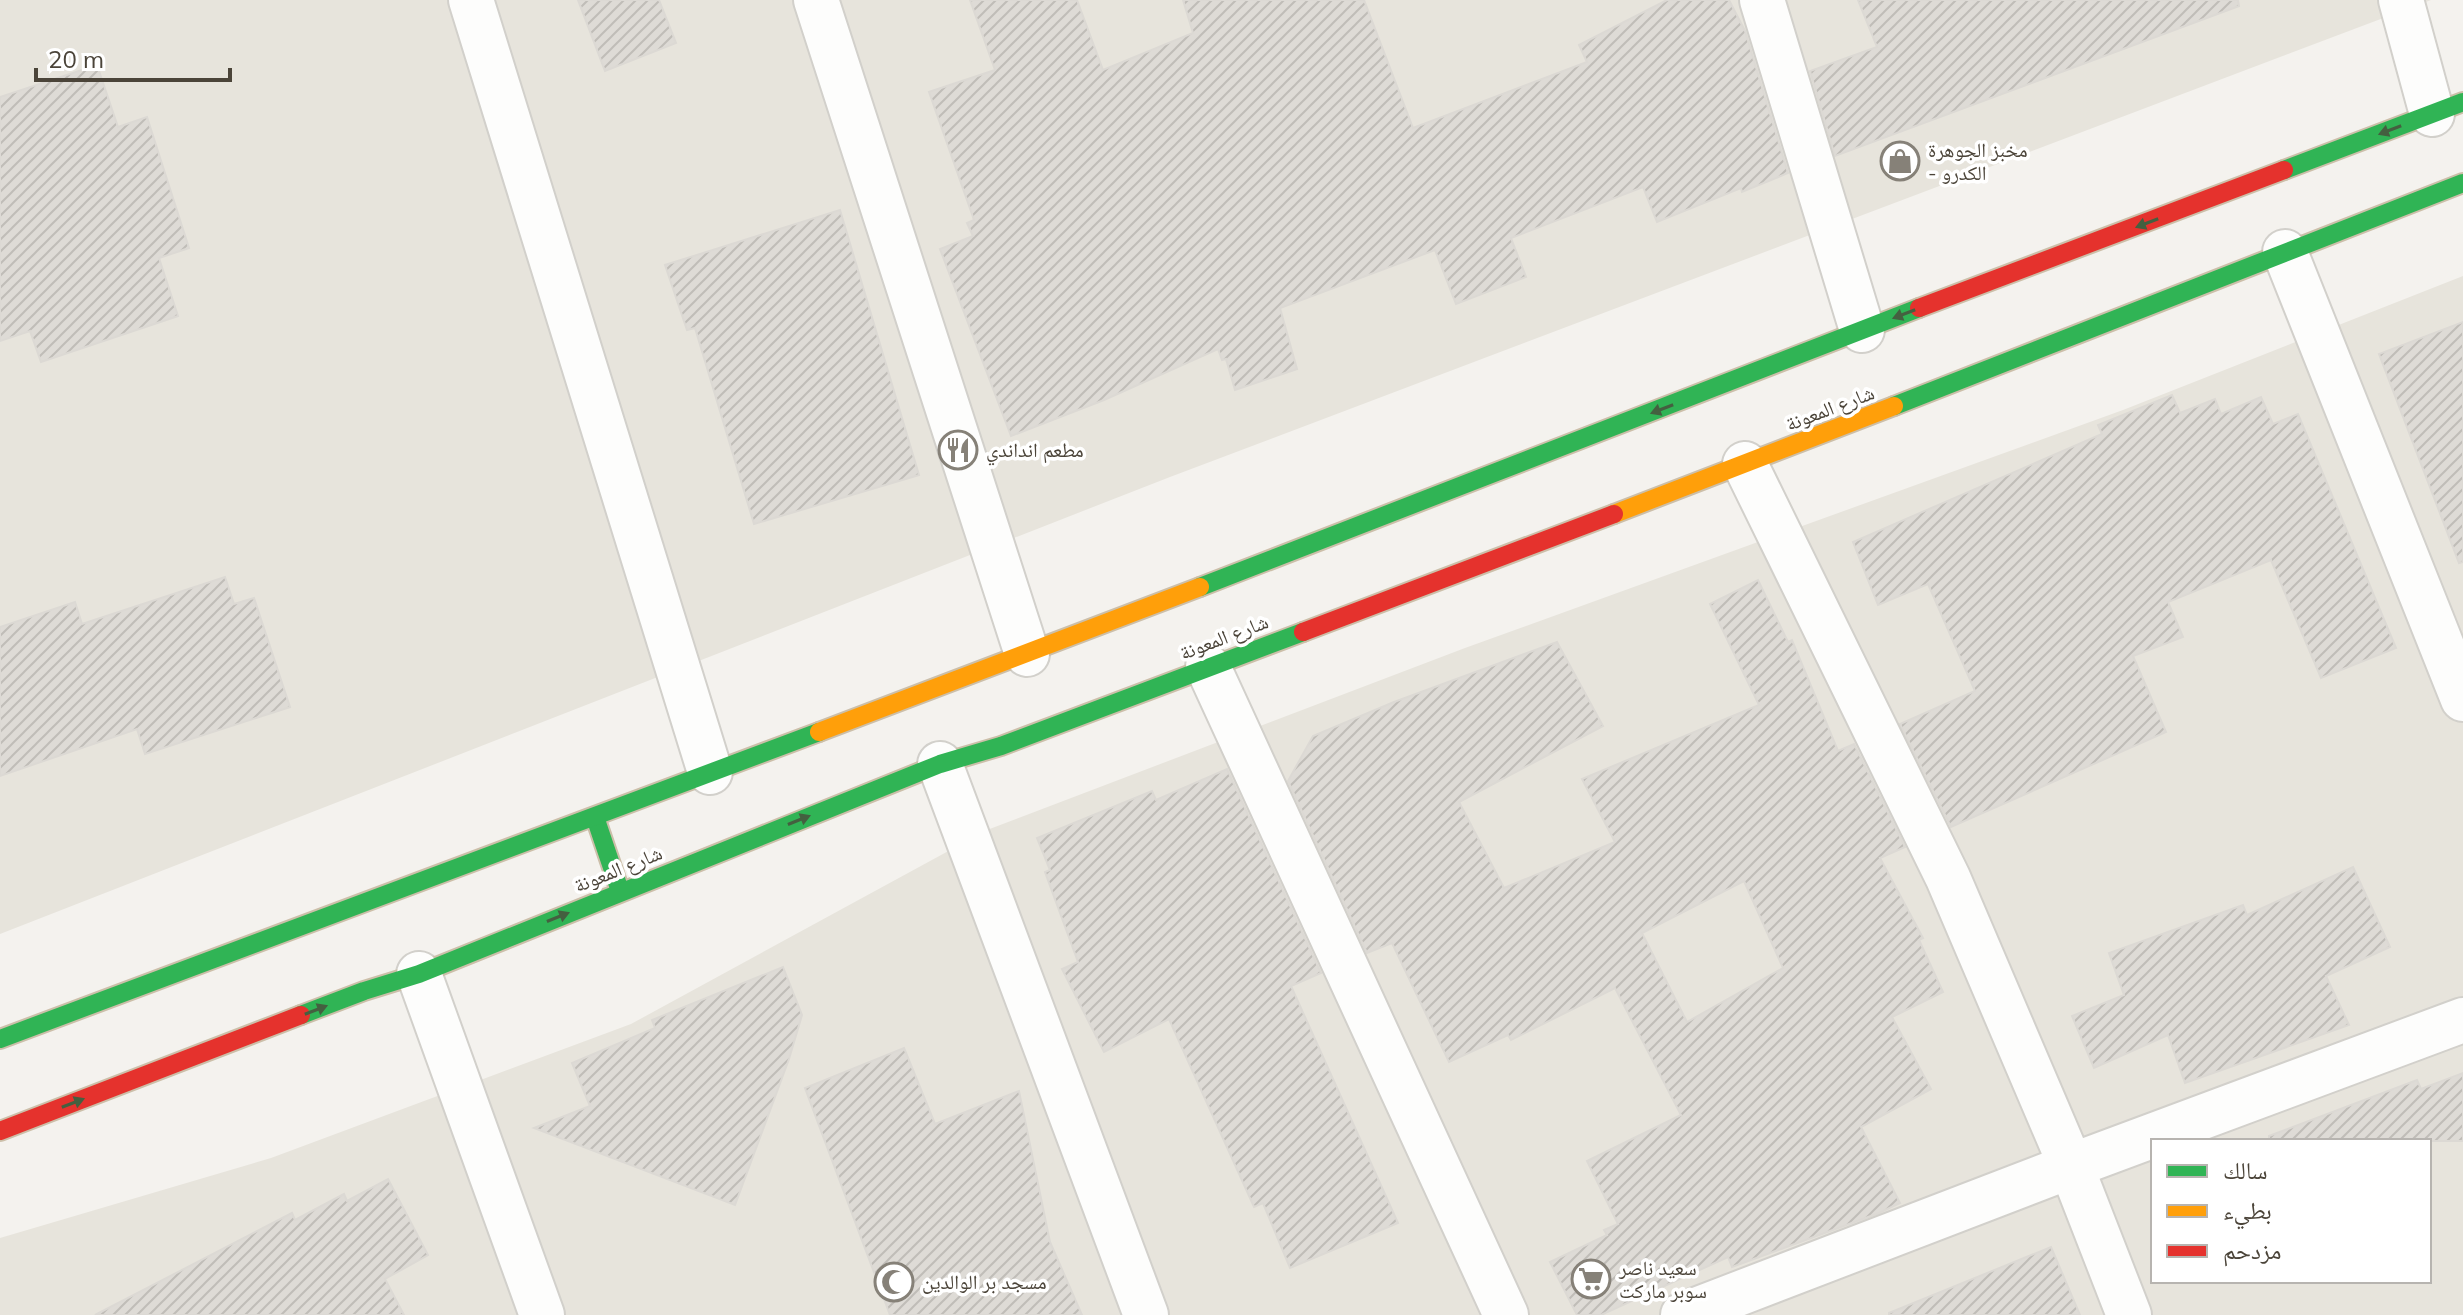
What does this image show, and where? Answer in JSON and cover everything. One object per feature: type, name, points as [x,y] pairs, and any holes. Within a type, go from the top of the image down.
[{"type":"highway","points":[[0,1039],[1027,654],[1862,330],[2448,108]]},
{"type":"highway","name":"شارع المعونة","points":[[0,1131],[364,991],[419,974],[940,764],[1001,746],[1745,464],[2463,183]]},
{"type":"highway","points":[[595,817],[620,891]]},
{"type":"street","points":[[471,0],[710,772]]},
{"type":"street","points":[[816,0],[1027,654]]},
{"type":"street","points":[[1762,0],[1862,330]]},
{"type":"street","points":[[2401,0],[2448,108]]},
{"type":"street","points":[[2285,252],[2463,699]]},
{"type":"street","points":[[1745,464],[1948,878],[2071,1166],[2129,1315]]},
{"type":"street","points":[[1208,667],[1506,1315]]},
{"type":"street","points":[[940,764],[1146,1315]]},
{"type":"street","points":[[419,974],[542,1315]]},
{"type":"street","points":[[1683,1315],[2463,1020]]},
{"type":"shaded area","points":[[0,0],[2431,0],[1170,477],[0,934]]},
{"type":"shaded area","points":[[2463,276],[2463,1315],[0,1315],[0,1238],[271,1158],[631,1024],[987,830],[1465,648],[2123,410]]},
{"type":"building","points":[[578,0],[659,0],[676,43],[605,71]]},
{"type":"building","points":[[970,0],[1077,0],[1103,70],[1193,33],[1183,0],[1364,0],[1413,128],[1587,62],[1579,45],[1667,0],[1729,0],[1745,31],[1788,173],[1742,192],[1741,188],[1657,222],[1643,187],[1511,238],[1526,277],[1456,304],[1435,250],[1280,308],[1297,369],[1235,390],[1226,359],[1222,360],[1218,349],[1104,400],[1011,436],[940,249],[973,236],[967,223],[974,220],[929,92],[995,70]]},
{"type":"building","points":[[1858,0],[2238,0],[2239,6],[1835,156],[1810,71],[1877,47]]},
{"type":"building","points":[[97,65],[118,127],[147,117],[189,248],[159,258],[178,316],[41,362],[30,331],[0,341],[0,97]]},
{"type":"building","points":[[840,210],[919,475],[754,524],[695,328],[687,330],[665,265]]},
{"type":"building","points":[[2463,322],[2463,562],[2459,563],[2379,354]]},
{"type":"building","points":[[2172,395],[2180,413],[2215,399],[2221,414],[2261,397],[2273,424],[2298,414],[2396,648],[2321,678],[2271,560],[2168,602],[2183,637],[2133,656],[2166,732],[1951,827],[1900,724],[1975,691],[1928,584],[1878,605],[1853,542],[2102,434],[2098,425]]},
{"type":"building","points":[[225,577],[234,604],[254,598],[290,707],[145,754],[137,729],[0,776],[0,627],[75,602],[82,624]]},
{"type":"building","points":[[1758,580],[1788,642],[1792,640],[1838,751],[1854,744],[1905,847],[1880,858],[1923,938],[1919,940],[1943,992],[1892,1017],[1931,1089],[1861,1127],[1900,1203],[1732,1267],[1728,1257],[1601,1315],[1577,1315],[1550,1262],[1607,1235],[1604,1230],[1618,1224],[1587,1161],[1681,1115],[1615,988],[1511,1040],[1508,1035],[1449,1062],[1392,943],[1367,953],[1288,781],[1313,736],[1394,702],[1557,642],[1603,726],[1459,802],[1504,888],[1615,842],[1582,779],[1759,705],[1710,604]],"holes":[[[1744,881],[1783,968],[1687,1022],[1642,933]]]},
{"type":"building","points":[[1227,769],[1321,973],[1291,986],[1398,1223],[1290,1268],[1263,1203],[1254,1207],[1169,1019],[1104,1052],[1062,969],[1078,962],[1045,872],[1050,870],[1037,838],[1152,791],[1156,800]]},
{"type":"building","points":[[2353,867],[2390,947],[2326,976],[2349,1025],[2185,1083],[2168,1035],[2094,1068],[2072,1016],[2124,995],[2109,953],[2243,905],[2247,915]]},
{"type":"building","points":[[783,967],[802,1015],[735,1205],[534,1128],[590,1106],[572,1063],[655,1028],[652,1020]]},
{"type":"building","points":[[904,1048],[935,1124],[1019,1091],[1050,1242],[1082,1315],[890,1315],[805,1088]]},
{"type":"building","points":[[2463,1073],[2463,1141],[2269,1139],[2269,1136],[2417,1080],[2421,1089]]},
{"type":"building","points":[[388,1179],[428,1255],[385,1279],[404,1315],[95,1315],[292,1213],[295,1220],[344,1194],[347,1201]]},
{"type":"building","points":[[2051,1247],[2080,1315],[1889,1315],[1889,1313]]},
{"type":"traffic: fast","points":[[2284,170],[2463,102]]},
{"type":"traffic: fast","points":[[1894,406],[2463,183]]},
{"type":"traffic: fast","points":[[1200,587],[1919,308]]},
{"type":"traffic: fast","points":[[301,1015],[419,974],[940,764],[1001,746],[1303,632]]},
{"type":"traffic: fast","points":[[0,1039],[819,732]]},
{"type":"traffic: fast","points":[[595,817],[620,891]]},
{"type":"traffic: slow","points":[[1614,514],[1894,406]]},
{"type":"traffic: slow","points":[[819,732],[1200,587]]},
{"type":"traffic: jam","points":[[1919,308],[2284,170]]},
{"type":"traffic: jam","points":[[1303,632],[1614,514]]},
{"type":"traffic: jam","points":[[0,1131],[301,1015]]},
{"type":"place","name":"مخبز الجوهرة - الكدرو","points":[[1900,161]]},
{"type":"place","name":"مطعم انداندي","points":[[958,450]]},
{"type":"place","name":"سعيد ناصر سوبر ماركت","points":[[1591,1279]]},
{"type":"place","name":"مسجد بر الوالدين","points":[[894,1282]]}]
